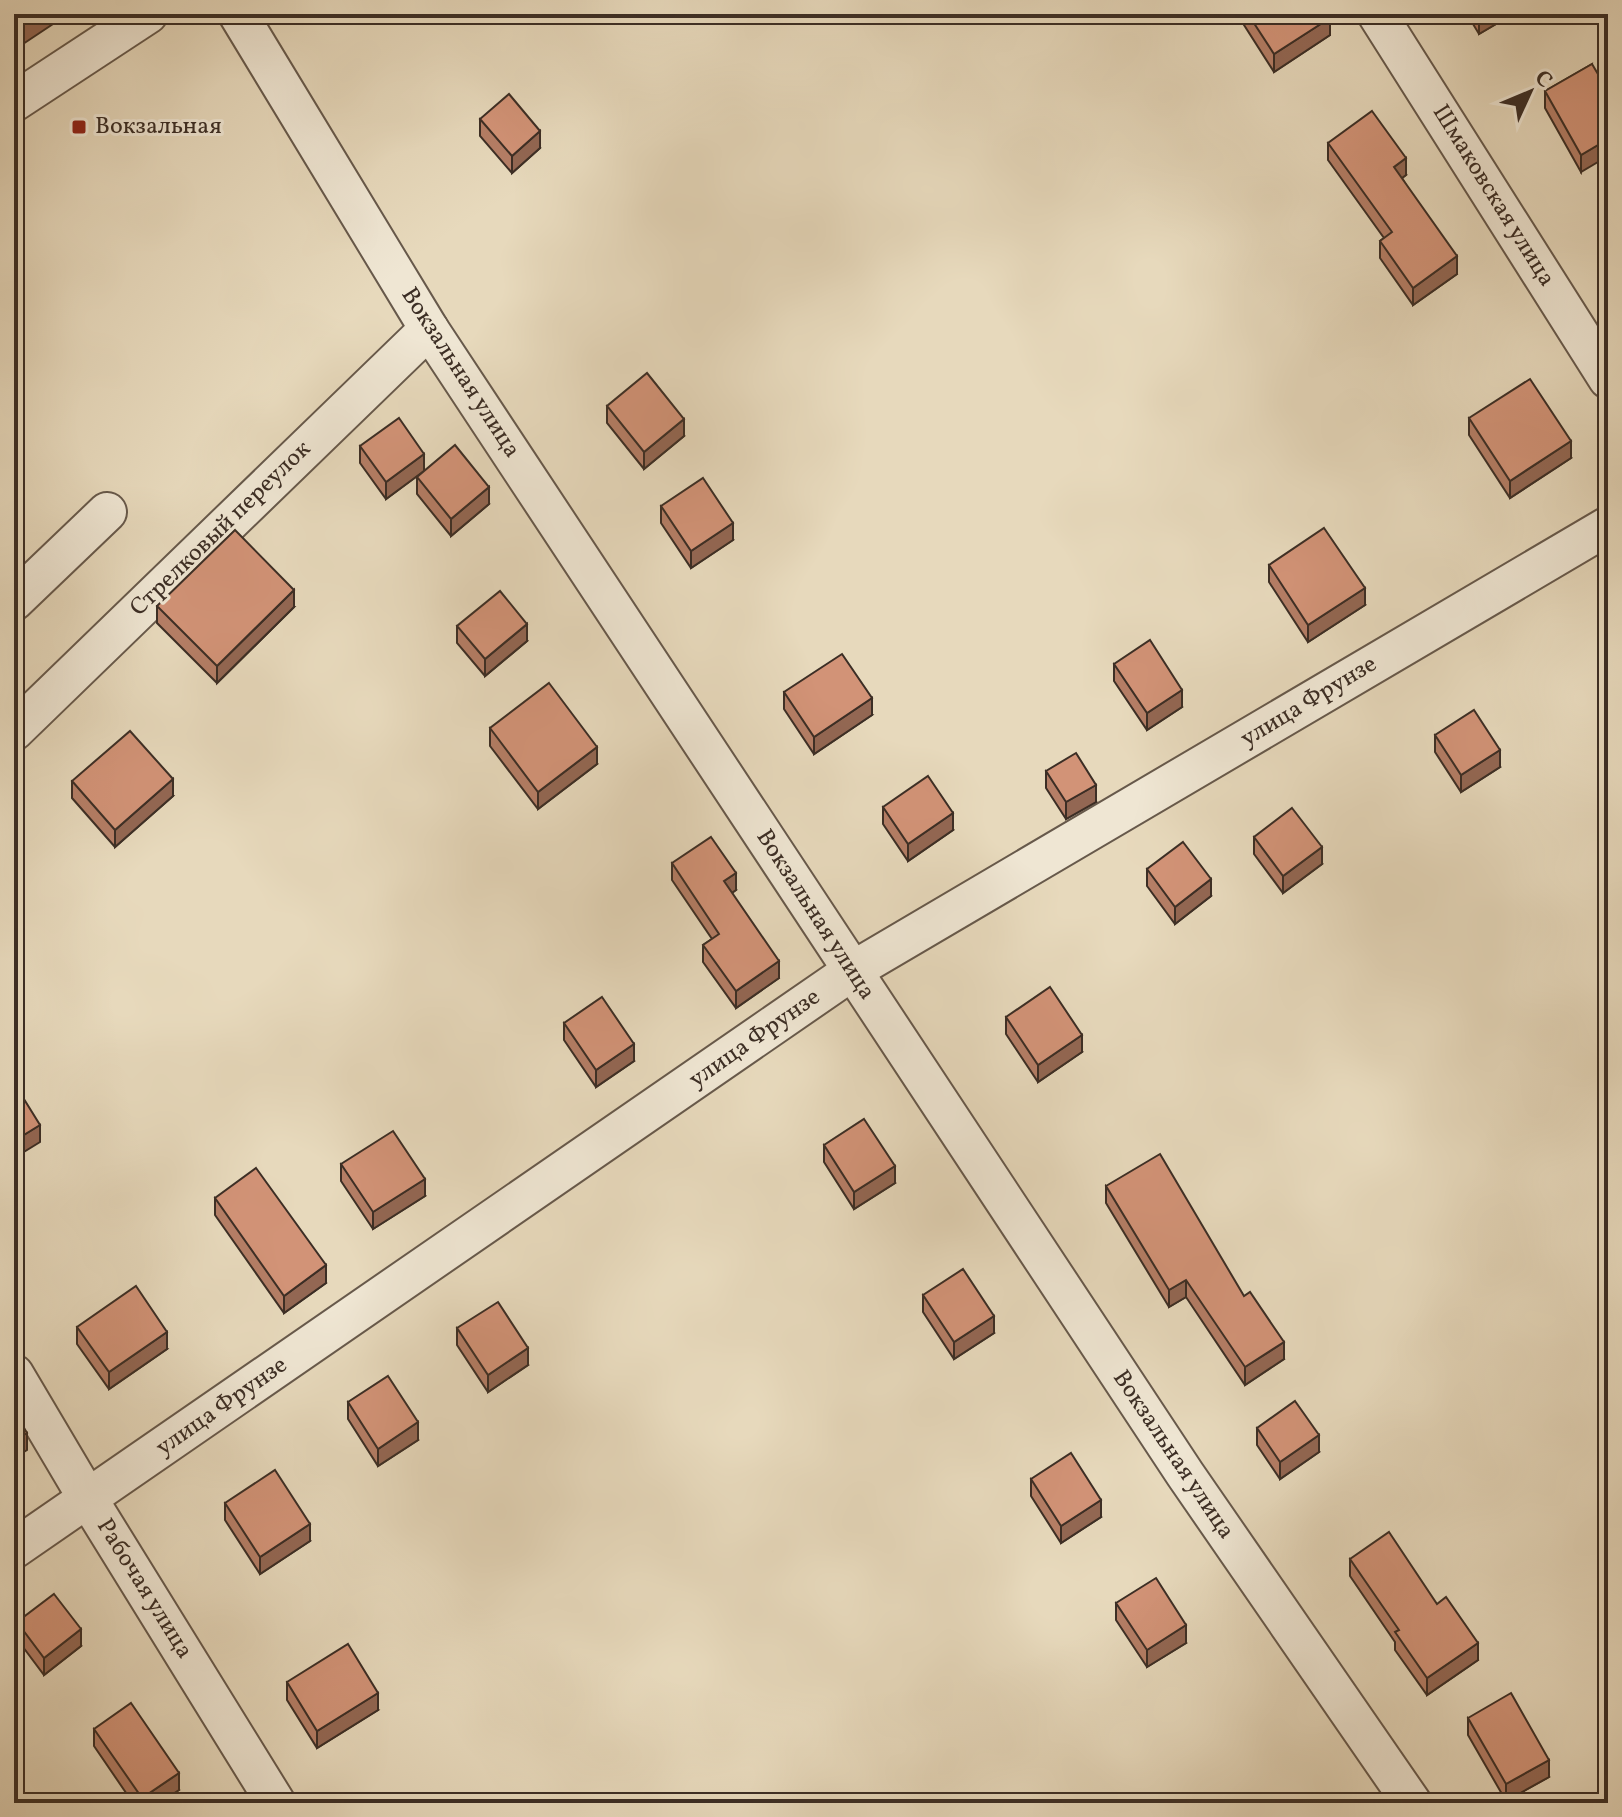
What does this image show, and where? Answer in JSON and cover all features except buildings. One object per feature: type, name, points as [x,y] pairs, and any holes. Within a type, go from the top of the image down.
[{"type":"street","points":[[14,102],[148,14]]},
{"type":"street","name":"Вокзальная улица","points":[[238,14],[429,329],[1185,1474],[1412,1803]]},
{"type":"street","name":"Шмаковская улица","points":[[1377,14],[1608,379]]},
{"type":"street","name":"Стрелковый переулок","points":[[14,731],[429,329]]},
{"type":"street","points":[[14,601],[107,512]]},
{"type":"street","name":"улица Фрунзе","points":[[14,1549],[852,971],[1608,526]]},
{"type":"street","name":"Рабочая улица","points":[[14,1374],[276,1803]]},
{"type":"place","name":"Вокзальная","points":[[79,127]]}]
